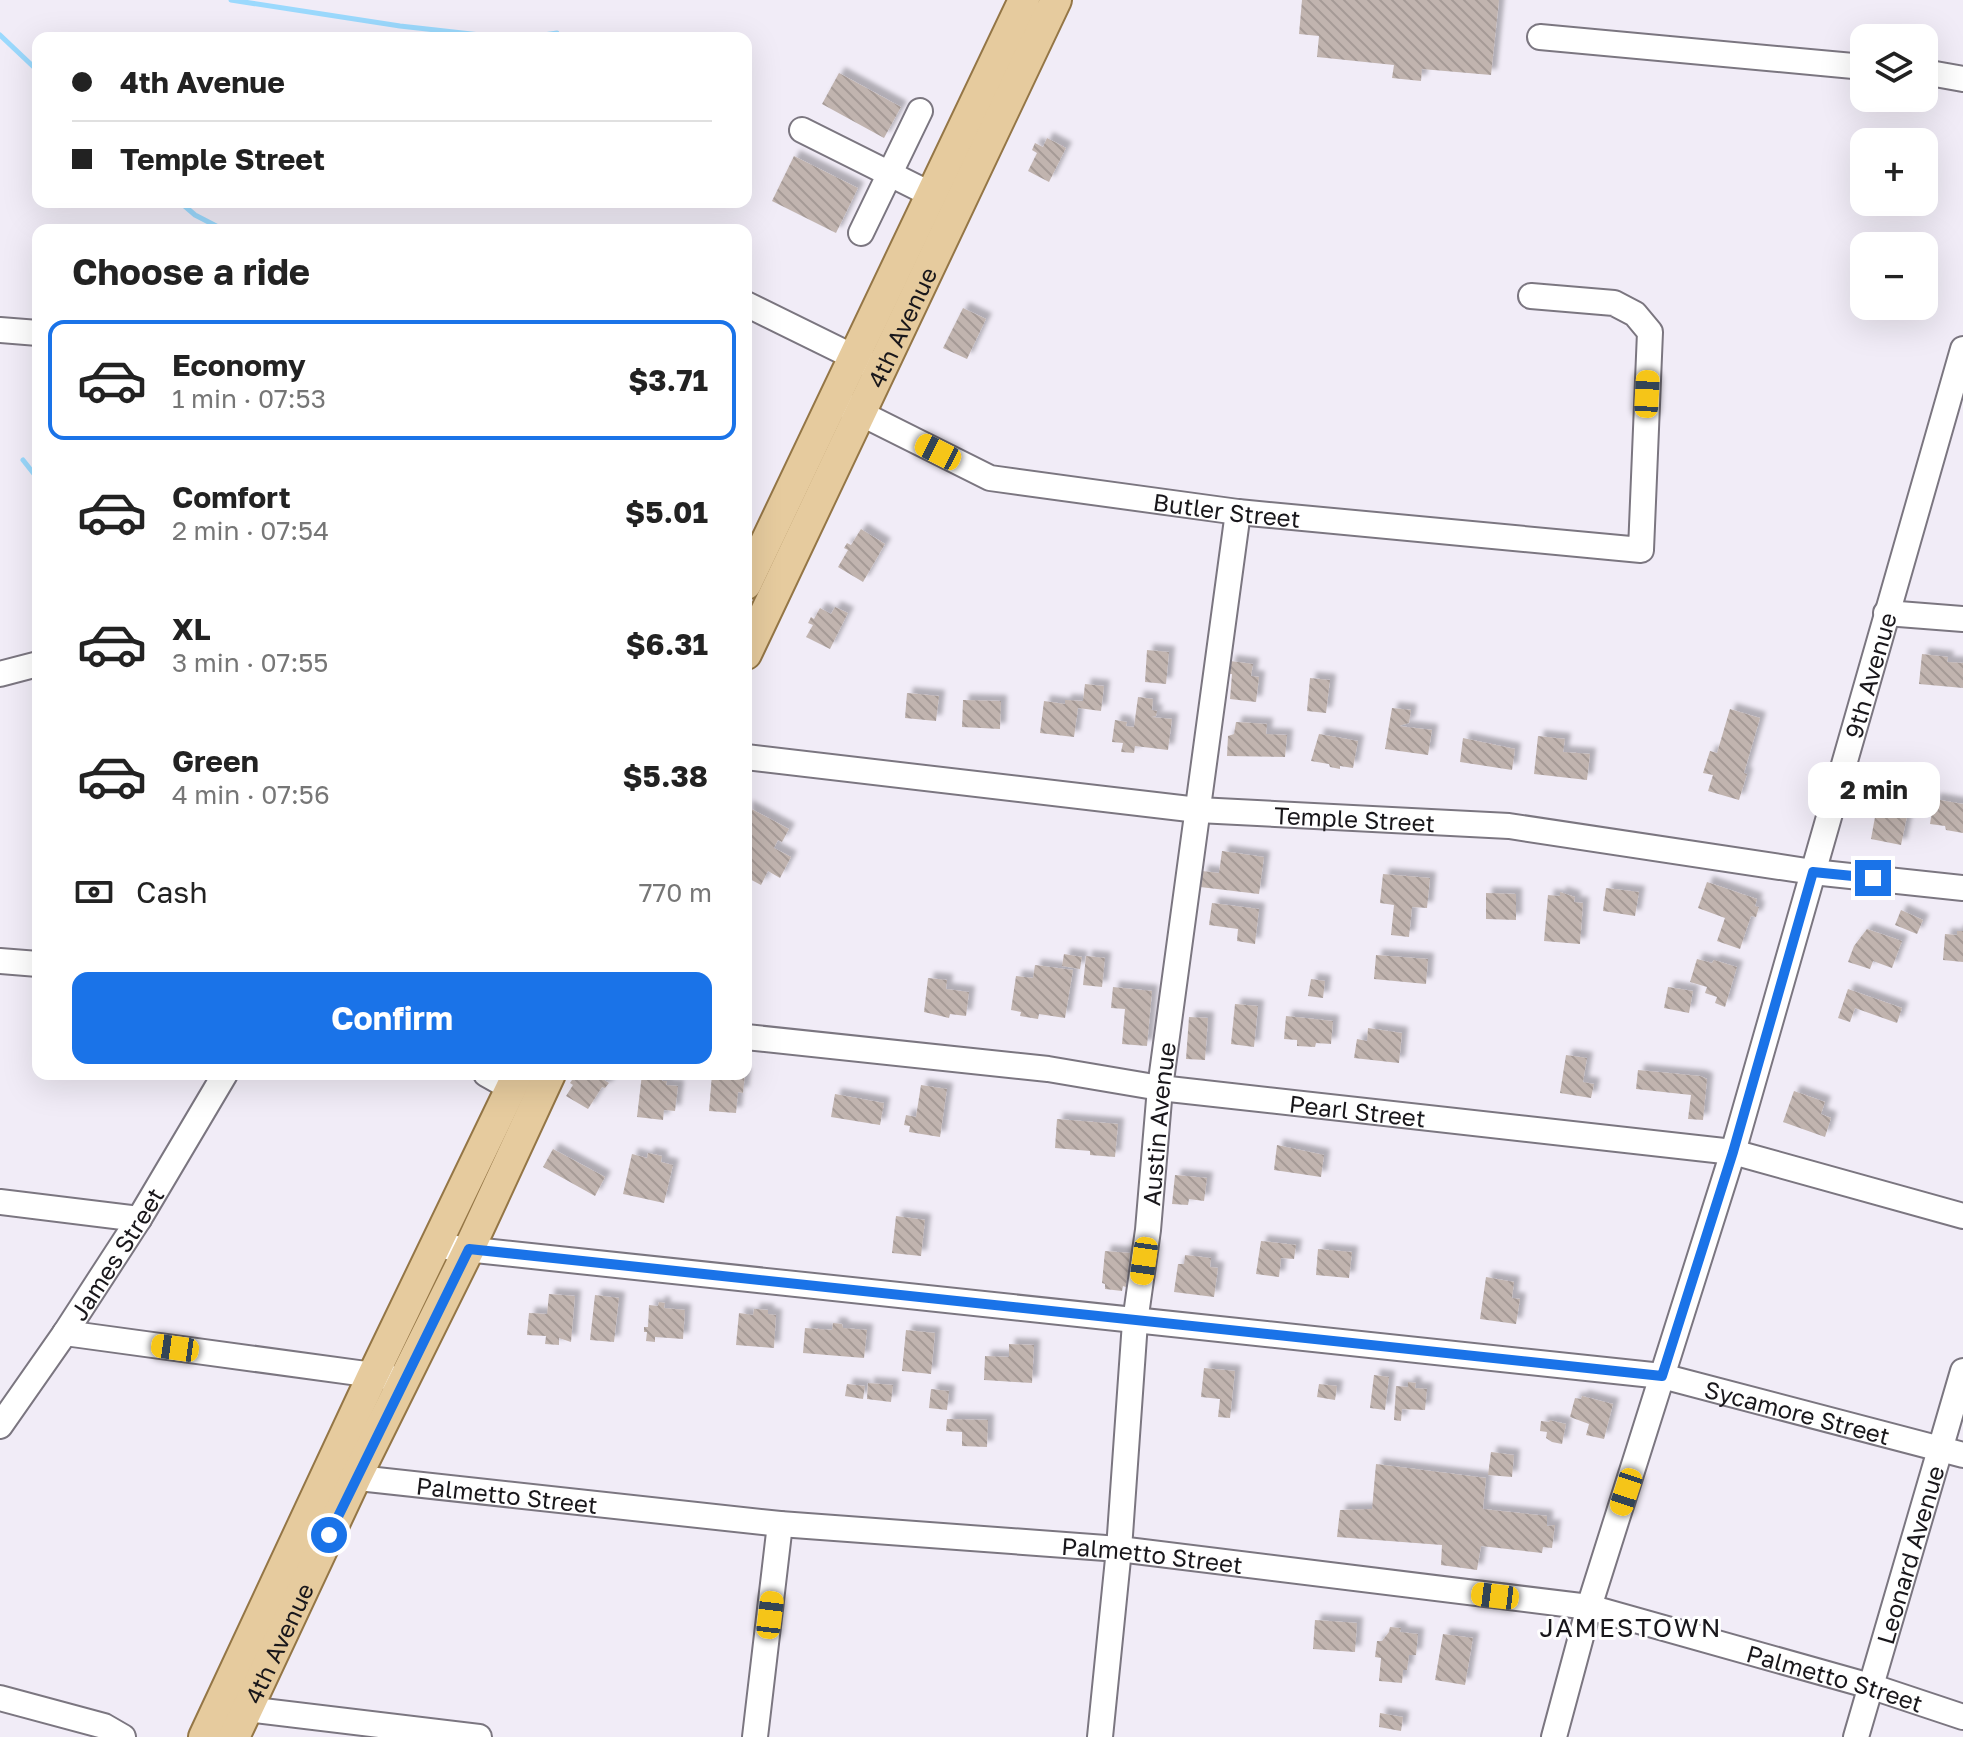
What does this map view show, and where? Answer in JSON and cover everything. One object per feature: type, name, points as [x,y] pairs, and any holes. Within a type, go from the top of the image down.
[{"type":"main road","name":"4th Avenue","points":[[752,571],[1024,0]]},
{"type":"main road","name":"4th Avenue","points":[[752,641],[1056,0]]},
{"type":"main road","name":"4th Avenue","points":[[342,1476],[373,1375],[437,1246],[505,1080]]},
{"type":"main road","name":"4th Avenue","points":[[204,1737],[234,1708],[342,1476],[404,1379],[469,1249],[547,1080]]},
{"type":"main road","name":"4th Avenue","points":[[234,1708],[234,1737]]},
{"type":"street","points":[[1540,37],[1850,66]]},
{"type":"street","points":[[1938,75],[1963,79]]},
{"type":"street","points":[[861,233],[920,111]]},
{"type":"street","points":[[802,130],[930,194]]},
{"type":"street","name":"Butler Street","points":[[833,399],[990,478],[1238,512],[1641,550],[1650,332],[1635,314],[1614,303],[1531,296]]},
{"type":"street","points":[[752,307],[881,370]]},
{"type":"street","points":[[0,330],[32,333]]},
{"type":"street","name":"9th Avenue","points":[[1554,1737],[1589,1607],[1733,1152],[1963,349]]},
{"type":"street","name":"Austin Avenue","points":[[1100,1737],[1119,1549],[1135,1322],[1148,1230],[1160,1088],[1238,512]]},
{"type":"street","points":[[1886,613],[1963,619]]},
{"type":"street","points":[[0,674],[32,666]]},
{"type":"street","name":"Temple Street","points":[[752,758],[1198,810],[1509,826],[1813,872],[1963,888]]},
{"type":"street","points":[[0,961],[32,964]]},
{"type":"street","name":"Pearl Street","points":[[752,1038],[1048,1069],[1160,1088],[1733,1152],[1963,1216]]},
{"type":"street","name":"James Street","points":[[0,1426],[8,1401],[65,1333],[139,1219],[221,1080]]},
{"type":"street","points":[[0,1202],[139,1219]]},
{"type":"street","name":"Sycamore Street","points":[[437,1246],[1662,1376],[1963,1455]]},
{"type":"street","points":[[65,1333],[404,1379]]},
{"type":"street","name":"Leonard Avenue","points":[[1856,1737],[1963,1371]]},
{"type":"street","name":"Palmetto Street","points":[[342,1476],[780,1524],[1119,1549],[1589,1607],[1870,1686],[1963,1717]]},
{"type":"street","points":[[755,1737],[780,1524]]},
{"type":"street","points":[[0,1698],[104,1726],[123,1737]]},
{"type":"street","points":[[234,1708],[479,1737]]},
{"type":"building","points":[[1302,0],[1499,0],[1491,75],[1422,69],[1421,81],[1392,78],[1394,65],[1317,57],[1319,36],[1299,34]]},
{"type":"building","points":[[839,73],[901,107],[884,138],[822,104]]},
{"type":"building","points":[[1047,138],[1066,148],[1049,182],[1028,171],[1037,153],[1032,150],[1035,143],[1043,147]]},
{"type":"building","points":[[794,156],[858,188],[836,233],[772,201]]},
{"type":"building","points":[[963,308],[986,319],[967,359],[943,348]]},
{"type":"building","points":[[861,529],[885,544],[863,582],[838,567],[848,550],[844,548],[847,543],[851,545]]},
{"type":"building","points":[[835,607],[848,613],[830,649],[806,637],[813,625],[808,623],[811,617],[814,619],[820,608],[831,614]]},
{"type":"building","points":[[1147,650],[1169,652],[1166,684],[1145,682]]},
{"type":"building","points":[[1922,654],[1948,657],[1947,662],[1963,663],[1963,688],[1919,684]]},
{"type":"building","points":[[1230,661],[1253,664],[1251,676],[1259,677],[1256,702],[1230,699]]},
{"type":"building","points":[[1310,678],[1330,680],[1326,713],[1307,711]]},
{"type":"building","points":[[1085,684],[1104,686],[1101,711],[1078,708],[1074,737],[1040,733],[1044,701],[1065,704],[1065,700],[1083,701]]},
{"type":"building","points":[[907,693],[939,696],[936,721],[905,718]]},
{"type":"building","points":[[1138,697],[1153,699],[1152,710],[1157,711],[1156,716],[1151,717],[1172,719],[1168,750],[1135,746],[1134,753],[1121,752],[1123,743],[1112,742],[1115,720],[1134,727]]},
{"type":"building","points":[[963,700],[1001,701],[1000,729],[962,727]]},
{"type":"building","points":[[1392,708],[1411,710],[1409,723],[1399,726],[1432,730],[1428,755],[1385,749]]},
{"type":"building","points":[[1730,709],[1760,718],[1739,800],[1708,791],[1713,775],[1703,773],[1710,751],[1717,753]]},
{"type":"building","points":[[1236,722],[1267,724],[1266,734],[1287,735],[1285,757],[1227,756],[1228,736],[1234,734]]},
{"type":"building","points":[[1319,734],[1358,741],[1353,768],[1340,766],[1340,769],[1311,761]]},
{"type":"building","points":[[1538,736],[1565,739],[1563,752],[1590,754],[1587,780],[1534,774]]},
{"type":"building","points":[[1463,738],[1515,749],[1512,770],[1460,762]]},
{"type":"building","points":[[1887,792],[1911,797],[1901,845],[1871,839],[1877,806],[1883,808]]},
{"type":"building","points":[[1934,799],[1963,804],[1963,833],[1930,824]]},
{"type":"building","points":[[752,809],[789,829],[782,842],[778,840],[774,848],[791,857],[780,878],[768,871],[761,885],[752,880]]},
{"type":"building","points":[[1222,851],[1264,857],[1259,894],[1200,887],[1202,871],[1219,873]]},
{"type":"building","points":[[1383,874],[1430,878],[1427,908],[1412,907],[1409,937],[1391,935],[1394,905],[1380,903]]},
{"type":"building","points":[[1707,882],[1757,899],[1755,906],[1759,907],[1756,917],[1751,916],[1740,949],[1717,941],[1725,918],[1698,908]]},
{"type":"building","points":[[1606,888],[1639,892],[1635,916],[1603,911]]},
{"type":"building","points":[[1560,892],[1575,897],[1574,902],[1583,903],[1580,944],[1544,941],[1548,895],[1560,896]]},
{"type":"building","points":[[1486,893],[1516,894],[1516,920],[1486,919]]},
{"type":"building","points":[[1212,903],[1259,909],[1255,944],[1237,941],[1238,929],[1209,925]]},
{"type":"building","points":[[1901,910],[1923,920],[1917,934],[1895,925]]},
{"type":"building","points":[[1867,929],[1902,941],[1892,968],[1873,961],[1870,969],[1848,962],[1854,946]]},
{"type":"building","points":[[1957,931],[1963,931],[1963,962],[1943,960],[1945,934],[1957,935]]},
{"type":"building","points":[[1064,954],[1082,957],[1080,969],[1062,966]]},
{"type":"building","points":[[1376,955],[1428,959],[1426,984],[1374,979]]},
{"type":"building","points":[[1086,956],[1105,958],[1102,987],[1083,985]]},
{"type":"building","points":[[1697,959],[1737,967],[1725,1007],[1715,1003],[1717,997],[1705,993],[1707,987],[1690,982]]},
{"type":"building","points":[[1035,965],[1073,970],[1065,1018],[1039,1014],[1038,1019],[1020,1016],[1021,1012],[1011,1010],[1016,976],[1033,978]]},
{"type":"building","points":[[928,978],[947,980],[946,989],[969,992],[966,1016],[950,1014],[949,1018],[924,1012]]},
{"type":"building","points":[[1311,979],[1325,981],[1323,998],[1308,996]]},
{"type":"building","points":[[1113,987],[1152,991],[1147,1046],[1122,1044],[1125,1009],[1111,1008]]},
{"type":"building","points":[[1668,987],[1693,991],[1689,1013],[1664,1008]]},
{"type":"building","points":[[1848,989],[1902,1008],[1897,1023],[1855,1008],[1850,1022],[1838,1018]]},
{"type":"building","points":[[1235,1004],[1258,1006],[1254,1047],[1231,1044]]},
{"type":"building","points":[[1286,1016],[1333,1021],[1331,1044],[1297,1046],[1297,1040],[1284,1039]]},
{"type":"building","points":[[1189,1017],[1208,1018],[1205,1060],[1186,1059]]},
{"type":"building","points":[[1368,1028],[1402,1033],[1399,1063],[1354,1058],[1357,1039],[1367,1041]]},
{"type":"building","points":[[1566,1055],[1587,1058],[1583,1082],[1594,1084],[1591,1098],[1560,1093]]},
{"type":"building","points":[[1638,1070],[1707,1079],[1703,1120],[1688,1119],[1691,1095],[1636,1089]]},
{"type":"building","points":[[572,1080],[604,1080],[609,1083],[602,1087],[588,1109],[566,1096],[573,1085],[570,1083]]},
{"type":"building","points":[[641,1080],[662,1080],[667,1081],[666,1085],[678,1086],[675,1111],[664,1110],[663,1120],[637,1117]]},
{"type":"building","points":[[712,1080],[744,1080],[743,1093],[738,1092],[736,1113],[709,1111]]},
{"type":"building","points":[[921,1085],[947,1089],[940,1137],[909,1132],[910,1126],[904,1125],[906,1115],[916,1117]]},
{"type":"building","points":[[1794,1091],[1825,1102],[1821,1114],[1831,1118],[1825,1137],[1783,1122]]},
{"type":"building","points":[[835,1094],[884,1103],[880,1125],[831,1117]]},
{"type":"building","points":[[1057,1119],[1118,1124],[1115,1157],[1055,1148]]},
{"type":"building","points":[[1277,1145],[1324,1155],[1321,1177],[1274,1170]]},
{"type":"building","points":[[553,1149],[605,1177],[595,1196],[543,1167]]},
{"type":"building","points":[[648,1153],[662,1156],[661,1162],[673,1165],[664,1203],[623,1194],[632,1154],[647,1158]]},
{"type":"building","points":[[1175,1175],[1207,1178],[1204,1201],[1189,1199],[1188,1205],[1172,1204]]},
{"type":"building","points":[[896,1216],[925,1220],[921,1256],[892,1253]]},
{"type":"building","points":[[1261,1241],[1296,1245],[1294,1259],[1281,1258],[1279,1277],[1256,1274]]},
{"type":"building","points":[[1318,1249],[1352,1252],[1349,1278],[1316,1275]]},
{"type":"building","points":[[1105,1251],[1130,1253],[1126,1287],[1123,1286],[1122,1291],[1105,1289],[1102,1283]]},
{"type":"building","points":[[1185,1255],[1211,1258],[1210,1267],[1218,1268],[1214,1297],[1174,1292],[1178,1264],[1184,1264]]},
{"type":"building","points":[[1486,1277],[1514,1282],[1512,1298],[1520,1299],[1516,1324],[1480,1319]]},
{"type":"building","points":[[549,1294],[575,1296],[571,1342],[559,1338],[559,1345],[545,1344],[546,1336],[527,1335],[529,1313],[547,1314]]},
{"type":"building","points":[[595,1295],[619,1298],[614,1342],[590,1340]]},
{"type":"building","points":[[659,1302],[665,1303],[664,1308],[685,1310],[683,1339],[655,1337],[655,1342],[646,1341],[644,1327],[648,1327],[649,1305],[658,1306]]},
{"type":"building","points":[[754,1309],[768,1310],[768,1314],[776,1315],[774,1348],[736,1345],[739,1313],[753,1315]]},
{"type":"building","points":[[833,1323],[842,1324],[843,1328],[867,1330],[864,1358],[803,1353],[805,1328],[832,1330]]},
{"type":"building","points":[[906,1330],[935,1333],[931,1374],[902,1371]]},
{"type":"building","points":[[1009,1344],[1034,1345],[1032,1383],[984,1380],[985,1356],[1009,1357]]},
{"type":"building","points":[[1204,1368],[1235,1371],[1230,1418],[1218,1417],[1220,1399],[1201,1397]]},
{"type":"building","points":[[1374,1375],[1389,1377],[1385,1410],[1370,1408]]},
{"type":"building","points":[[1408,1382],[1416,1383],[1415,1388],[1427,1389],[1425,1410],[1402,1409],[1401,1421],[1394,1420],[1396,1386],[1408,1387]]},
{"type":"building","points":[[868,1383],[893,1385],[891,1402],[867,1399]]},
{"type":"building","points":[[847,1384],[865,1386],[863,1399],[845,1396]]},
{"type":"building","points":[[1319,1384],[1337,1386],[1335,1400],[1317,1397]]},
{"type":"building","points":[[931,1389],[949,1391],[947,1410],[929,1408]]},
{"type":"building","points":[[1582,1396],[1613,1404],[1604,1439],[1586,1435],[1589,1424],[1570,1417],[1575,1398],[1581,1399]]},
{"type":"building","points":[[947,1419],[988,1420],[987,1447],[962,1446],[962,1432],[946,1431]]},
{"type":"building","points":[[1541,1421],[1566,1424],[1562,1444],[1552,1442],[1546,1438],[1547,1432],[1540,1431]]},
{"type":"building","points":[[1491,1452],[1514,1455],[1512,1477],[1488,1475]]},
{"type":"building","points":[[1376,1464],[1486,1478],[1483,1509],[1547,1516],[1547,1526],[1555,1525],[1552,1548],[1543,1547],[1542,1553],[1481,1546],[1477,1570],[1441,1565],[1442,1545],[1337,1537],[1340,1510],[1372,1509]]},
{"type":"building","points":[[1315,1620],[1357,1623],[1355,1652],[1313,1649]]},
{"type":"building","points":[[1390,1627],[1401,1628],[1400,1632],[1418,1634],[1416,1655],[1409,1655],[1402,1683],[1379,1681],[1381,1658],[1375,1657],[1377,1641],[1382,1641]]},
{"type":"building","points":[[1443,1634],[1473,1638],[1465,1685],[1435,1680]]},
{"type":"building","points":[[1380,1713],[1403,1717],[1401,1731],[1379,1727]]},
{"type":"waterway","points":[[231,0],[454,32]]},
{"type":"waterway","points":[[0,35],[32,65]]},
{"type":"waterway","points":[[187,208],[212,224]]},
{"type":"waterway","points":[[23,460],[32,471]]},
{"type":"district","name":"JAMESTOWN","points":[[1631,1627]]},
{"type":"route","points":[[329,1535],[469,1249],[1662,1376],[1733,1152],[1813,872],[1873,878]]}]
